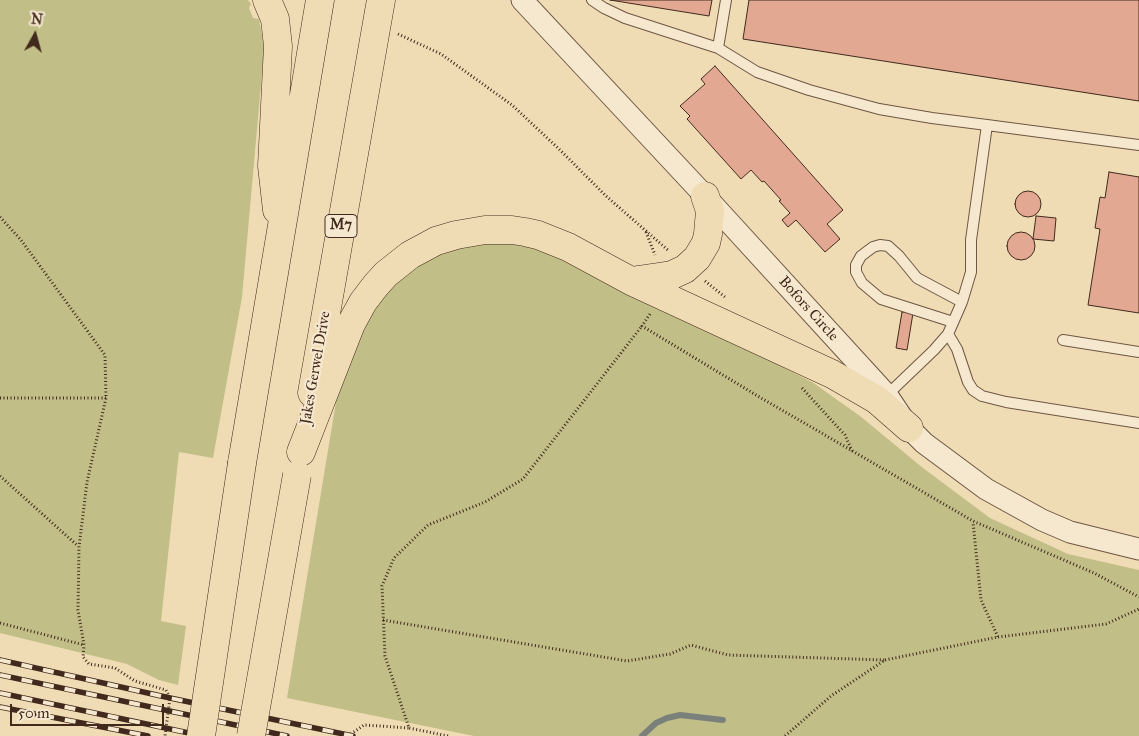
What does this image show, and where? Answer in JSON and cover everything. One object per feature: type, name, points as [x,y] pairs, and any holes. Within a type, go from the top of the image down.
[{"type":"highway","points":[[267,0],[275,19],[278,46],[272,166],[281,236]]},
{"type":"highway","points":[[201,736],[242,463],[320,0]]},
{"type":"highway","name":"Jakes Gerwel Drive","points":[[251,736],[381,0]]},
{"type":"highway","points":[[670,280],[697,258],[706,243],[710,211],[705,196]]},
{"type":"highway","points":[[299,463],[351,324],[363,302],[386,274],[410,255],[446,238],[471,231],[485,230],[512,230],[538,235],[568,247],[631,280],[670,280],[877,400],[909,428]]},
{"type":"street","name":"Bofors Circle","points":[[522,0],[887,395],[909,428],[954,466],[986,489],[1042,520],[1070,532],[1139,549]]},
{"type":"lane","points":[[592,0],[625,18],[718,48],[756,72],[809,90],[879,108],[932,118],[1139,145]]},
{"type":"lane","points":[[718,48],[726,0]]},
{"type":"lane","points":[[887,395],[948,334],[962,302],[971,272],[971,240],[987,125]]},
{"type":"lane","points":[[953,322],[881,299],[862,283],[856,272],[856,265],[861,256],[873,247],[880,245],[888,246],[917,278],[962,302]]},
{"type":"lane","points":[[948,334],[957,350],[968,382],[973,390],[982,396],[1006,402],[1139,423]]},
{"type":"lane","points":[[1063,340],[1139,352]]},
{"type":"path","points":[[396,34],[440,54],[512,105],[646,232],[670,280],[726,297]]},
{"type":"path","points":[[0,217],[21,240],[105,355],[106,398],[87,482],[79,547],[78,610],[84,645],[83,657],[89,664],[115,668],[135,681],[166,690],[170,698],[165,736]]},
{"type":"path","points":[[646,232],[670,280]]},
{"type":"path","points":[[409,728],[385,656],[382,586],[394,558],[428,525],[485,502],[523,479],[642,326],[670,280]]},
{"type":"path","points":[[642,326],[756,395],[973,521],[1094,573],[1139,597]]},
{"type":"path","points":[[799,384],[845,435],[853,451]]},
{"type":"path","points":[[0,398],[106,398]]},
{"type":"path","points":[[0,476],[79,547]]},
{"type":"path","points":[[973,521],[981,600],[998,637]]},
{"type":"path","points":[[383,620],[627,662],[670,654],[691,645],[728,655],[885,660],[998,637],[1106,624],[1139,609]]},
{"type":"path","points":[[0,623],[84,645]]},
{"type":"path","points":[[785,736],[830,696],[885,660]]},
{"type":"path","points":[[348,736],[364,725],[409,728],[448,736]]},
{"type":"shaded area","points":[[0,0],[248,0],[251,4],[249,8],[253,18],[259,19],[264,51],[242,297],[213,458],[179,452],[161,621],[186,626],[178,685],[159,680],[127,664],[0,633]]},
{"type":"shaded area","points":[[508,240],[567,257],[812,382],[860,416],[923,468],[990,518],[1068,554],[1139,570],[1139,736],[474,736],[287,698],[339,384],[364,317],[391,282],[447,247]]},
{"type":"building","points":[[610,0],[712,0],[709,16]]},
{"type":"building","points":[[749,0],[1139,0],[1139,101],[743,39]]},
{"type":"building","points":[[715,66],[843,210],[827,224],[840,239],[825,252],[796,220],[788,227],[782,220],[790,213],[764,181],[762,182],[751,170],[741,179],[687,119],[690,116],[680,106],[705,84],[701,79]]},
{"type":"building","points":[[1109,172],[1139,177],[1139,313],[1088,305],[1100,229],[1095,228],[1100,197],[1105,198]]},
{"type":"building","points":[[1028,191],[1037,195],[1041,204],[1037,213],[1028,217],[1019,213],[1015,204],[1019,195]]},
{"type":"building","points":[[1036,216],[1056,218],[1054,241],[1033,239]]},
{"type":"building","points":[[1021,232],[1031,236],[1035,246],[1031,256],[1021,260],[1011,256],[1007,246],[1011,236]]},
{"type":"building","points":[[902,312],[913,313],[907,350],[896,348]]},
{"type":"waterway","points":[[642,736],[656,723],[680,715],[723,720]]},
{"type":"railway","points":[[0,660],[353,736]]},
{"type":"railway","points":[[0,675],[287,736]]},
{"type":"railway","points":[[0,693],[203,736]]},
{"type":"railway","points":[[0,707],[148,736]]}]
